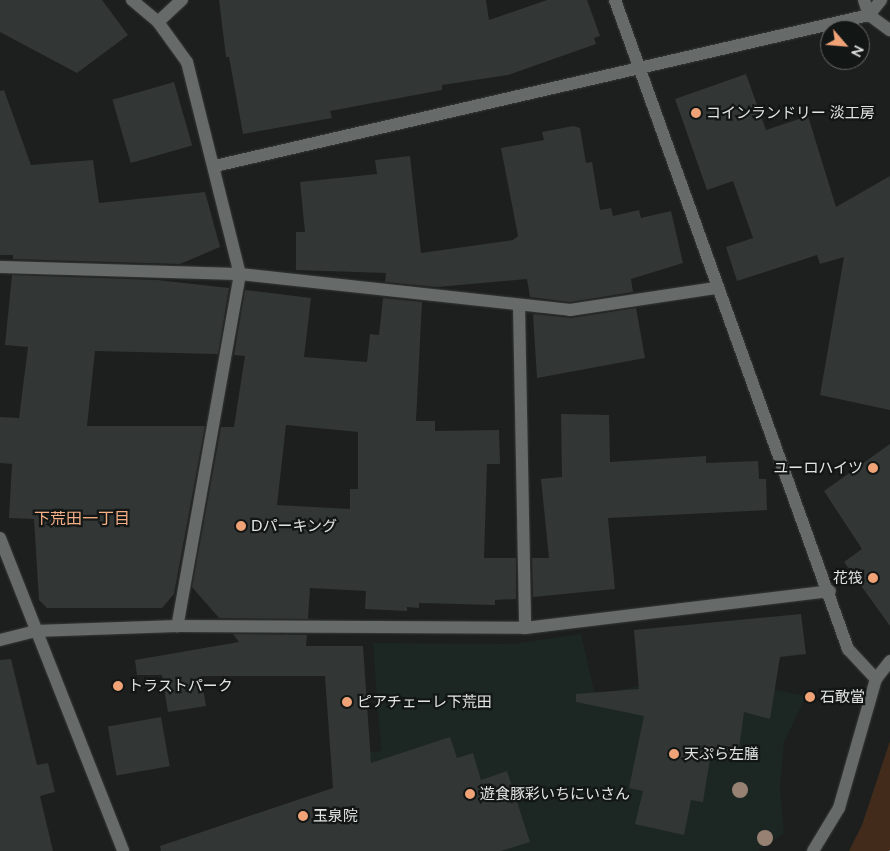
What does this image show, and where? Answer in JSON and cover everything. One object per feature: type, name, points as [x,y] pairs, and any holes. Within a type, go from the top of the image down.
[{"type":"street","points":[[132,0],[158,22],[187,62],[215,166],[240,274],[176,626]]},
{"type":"street","points":[[158,22],[182,0]]},
{"type":"street","points":[[615,0],[715,288],[830,591],[848,649],[876,679]]},
{"type":"street","points":[[864,0],[869,15],[890,30]]},
{"type":"street","points":[[215,166],[869,15],[881,0]]},
{"type":"street","points":[[0,267],[240,274],[519,306],[570,310],[715,288]]},
{"type":"street","points":[[519,306],[525,628]]},
{"type":"street","points":[[0,538],[123,851]]},
{"type":"street","points":[[0,640],[35,631],[176,626],[525,628],[830,591]]},
{"type":"street","points":[[812,851],[839,808],[876,679],[890,661]]},
{"type":"shaded area","points":[[581,634],[595,695],[696,674],[806,696],[784,742],[780,787],[784,833],[758,851],[390,851],[369,752],[381,751],[373,643],[513,644]]},
{"type":"shaded area","points":[[890,741],[890,851],[849,851],[862,825]]},
{"type":"building","points":[[0,0],[102,0],[128,35],[77,73],[0,32]]},
{"type":"building","points":[[219,0],[486,0],[489,20],[547,0],[587,0],[600,36],[594,38],[596,44],[508,75],[442,85],[442,90],[330,111],[332,118],[243,134],[229,57],[226,57]]},
{"type":"building","points":[[746,74],[766,130],[808,116],[836,207],[890,176],[890,410],[820,395],[844,257],[820,264],[817,255],[737,281],[726,247],[753,238],[733,181],[707,190],[675,99]]},
{"type":"building","points":[[174,82],[192,145],[131,163],[112,100]]},
{"type":"building","points":[[4,90],[31,165],[93,160],[99,203],[205,192],[220,247],[180,264],[13,259],[13,255],[0,255],[0,91]]},
{"type":"building","points":[[573,126],[580,128],[586,163],[592,162],[600,210],[611,208],[613,216],[639,210],[641,218],[671,211],[683,263],[631,279],[633,292],[570,302],[530,297],[527,279],[437,287],[385,282],[386,273],[296,270],[296,232],[305,232],[300,182],[377,174],[375,160],[410,156],[421,253],[513,240],[518,236],[501,148],[544,140],[542,132]]},
{"type":"building","points":[[12,275],[157,280],[229,288],[218,354],[95,351],[87,426],[205,426],[174,594],[162,608],[47,608],[39,600],[34,519],[9,518],[12,464],[0,463],[0,417],[19,418],[28,347],[5,345]]},
{"type":"building","points":[[245,290],[311,298],[304,357],[367,362],[370,334],[379,335],[383,298],[422,302],[416,421],[435,421],[435,431],[499,430],[500,464],[487,464],[484,558],[516,558],[516,599],[495,600],[495,605],[419,603],[419,608],[407,607],[407,611],[365,609],[366,591],[310,588],[308,619],[219,618],[192,587],[221,427],[234,427],[245,356],[234,355]],"holes":[[[286,425],[358,432],[358,489],[350,489],[350,509],[277,505]]]},
{"type":"building","points":[[636,308],[645,358],[537,378],[533,314],[571,318]]},
{"type":"building","points":[[561,414],[609,415],[610,462],[706,456],[706,463],[758,461],[759,479],[766,479],[767,510],[608,518],[615,589],[533,597],[532,558],[549,558],[541,479],[562,477]]},
{"type":"building","points":[[890,444],[890,626],[844,562],[862,549],[824,491]]},
{"type":"building","points":[[801,614],[806,654],[780,657],[770,719],[744,712],[738,756],[711,752],[703,802],[691,800],[684,835],[635,824],[643,791],[629,788],[644,716],[576,702],[576,694],[639,689],[634,630]]},
{"type":"building","points":[[233,634],[307,635],[306,646],[363,646],[371,763],[450,737],[457,758],[473,753],[481,780],[507,771],[530,842],[501,851],[161,851],[160,846],[333,788],[325,676],[201,676],[206,706],[168,712],[162,675],[137,675],[135,660],[239,642]]},
{"type":"building","points":[[11,659],[37,765],[48,763],[55,792],[40,796],[53,851],[0,851],[0,660]]},
{"type":"building","points":[[161,717],[170,766],[117,776],[108,726]]},
{"type":"place","name":"コインランドリー 淡工房","points":[[696,113]]},
{"type":"place","name":"ユーロハイツ","points":[[873,468]]},
{"type":"place","name":"Dパーキング","points":[[241,526]]},
{"type":"place","name":"花筏","points":[[873,578]]},
{"type":"place","name":"トラストパーク","points":[[118,686]]},
{"type":"place","name":"石敢當","points":[[810,697]]},
{"type":"place","name":"ピアチェーレ下荒田","points":[[347,702]]},
{"type":"place","name":"天ぷら左膳","points":[[674,754]]},
{"type":"place","name":"遊食豚彩いちにいさん","points":[[470,794]]},
{"type":"place","name":"玉泉院","points":[[303,816]]},
{"type":"district","name":"下荒田一丁目","points":[[82,518]]}]
